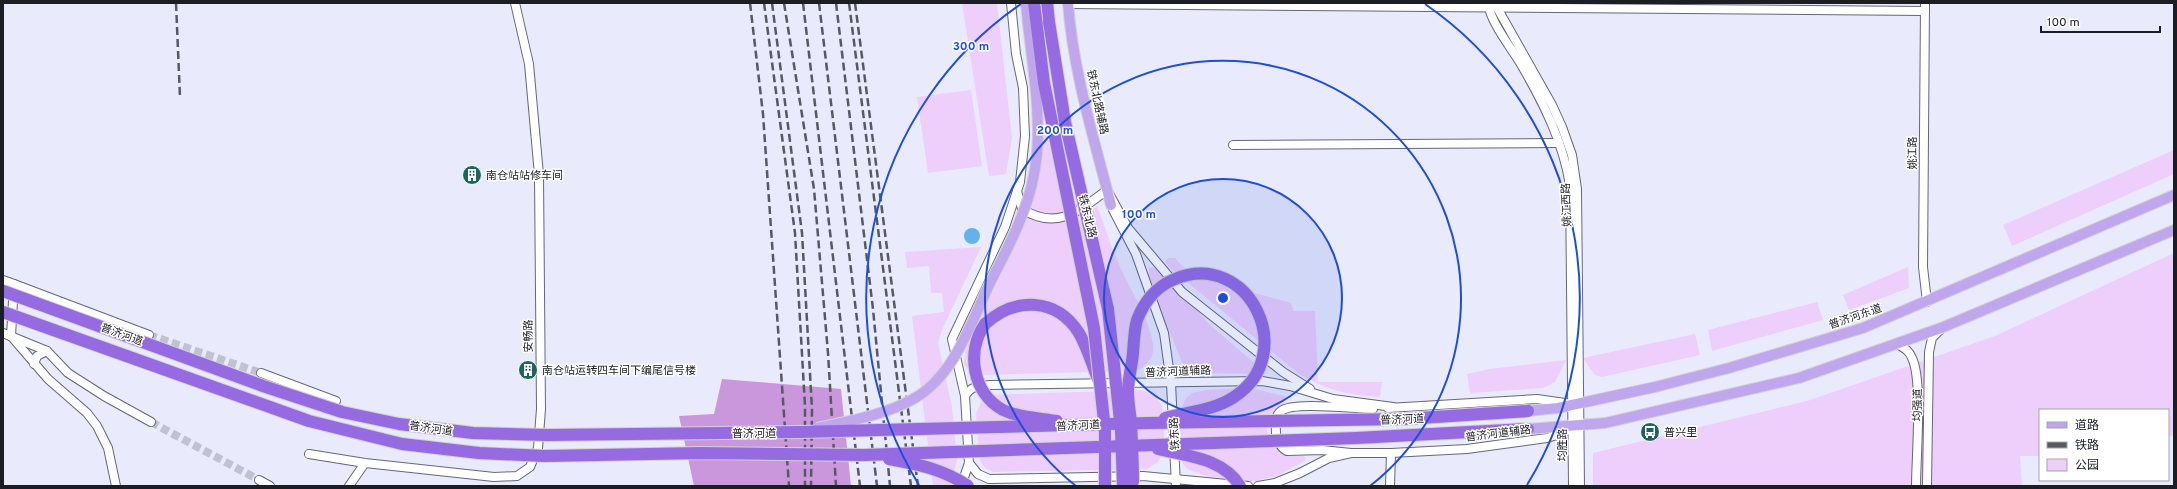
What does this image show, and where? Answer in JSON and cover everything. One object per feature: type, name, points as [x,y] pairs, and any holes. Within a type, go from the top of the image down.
[{"type":"highway","name":"铁东北路","points":[[1034,3],[1044,83],[1094,328],[1105,430],[1105,486]]},
{"type":"highway","name":"铁东北路","points":[[1047,3],[1065,122],[1108,309],[1121,430],[1130,485]]},
{"type":"highway","points":[[1128,393],[1136,324],[1145,305],[1160,288],[1187,275],[1210,274],[1231,281],[1249,297],[1262,322],[1265,343],[1261,365],[1253,380],[1238,394],[1218,404],[1149,423]]},
{"type":"highway","name":"普济河道","points":[[3,291],[263,386],[342,412],[383,421],[453,431],[488,434],[800,432],[1082,424],[1404,420],[1528,411]]},
{"type":"highway","points":[[1082,424],[1015,414],[1004,410],[993,403],[982,389],[975,372],[974,357],[978,336],[990,319],[1010,308],[1026,304],[1051,309],[1064,316],[1079,333],[1099,381]]},
{"type":"highway","points":[[1108,309],[1119,338],[1128,393],[1133,453],[1130,485]]},
{"type":"highway","name":"普济河道","points":[[3,312],[309,421],[402,444],[479,453],[544,456],[700,453],[864,455],[1356,438],[1528,428]]},
{"type":"highway","points":[[1143,445],[1214,463],[1230,474],[1240,486]]},
{"type":"highway","points":[[864,455],[923,464],[949,475],[968,486]]},
{"type":"main road","points":[[800,432],[890,410],[915,398],[932,384],[949,364],[964,337],[1023,215],[1033,178],[1037,154],[1037,105],[1026,3]]},
{"type":"main road","name":"铁东北路辅路","points":[[1068,3],[1075,56],[1096,152],[1111,205]]},
{"type":"main road","name":"普济河东道","points":[[1528,411],[1576,404],[1655,387],[1729,368],[1863,328],[2174,196]]},
{"type":"main road","points":[[1528,428],[1576,427],[1605,423],[1682,407],[1799,378],[1941,328],[2174,230]]},
{"type":"street","name":"安畅路","points":[[308,454],[365,463],[494,477],[518,476],[530,468],[538,448],[541,409],[539,175],[529,64],[515,3]]},
{"type":"street","points":[[961,486],[969,463],[965,396],[952,340],[1005,227],[1020,182],[1025,136],[1023,88],[1016,54],[1011,3]]},
{"type":"street","points":[[1068,3],[1925,7]]},
{"type":"street","name":"姚江西路","points":[[1492,6],[1536,90],[1566,159],[1570,185],[1576,404]]},
{"type":"street","name":"姚江西路","points":[[1492,6],[1552,105],[1572,155],[1577,189],[1576,404]]},
{"type":"street","name":"姚江路","points":[[1925,7],[1923,267],[1927,302]]},
{"type":"street","points":[[1233,145],[1560,144]]},
{"type":"street","points":[[1017,191],[1022,209],[1035,217],[1055,218],[1074,214],[1107,190],[1128,228],[1182,292],[1283,372],[1322,395]]},
{"type":"street","points":[[1111,205],[1123,232],[1136,254],[1164,333],[1171,383]]},
{"type":"street","points":[[3,280],[149,335]]},
{"type":"street","points":[[7,335],[14,284]]},
{"type":"street","name":"均强道","points":[[1927,486],[1929,352],[1932,338],[1941,328]]},
{"type":"street","points":[[7,335],[47,351],[68,373],[104,396],[151,422]]},
{"type":"street","points":[[7,335],[34,364],[87,413],[97,426],[108,448],[116,486]]},
{"type":"street","name":"均强道","points":[[1897,344],[1908,350],[1913,359],[1918,381],[1916,486]]},
{"type":"street","points":[[34,364],[37,356],[47,351]]},
{"type":"street","points":[[261,373],[336,401]]},
{"type":"street","name":"普济河道辅路","points":[[965,396],[969,390],[985,386],[1262,381],[1348,401],[1393,407]]},
{"type":"street","name":"铁东路","points":[[1171,383],[1176,482]]},
{"type":"street","name":"普济河道辅路","points":[[1576,404],[1537,399],[1377,409],[1295,406],[1285,408],[1277,416],[1277,437],[1282,448],[1287,451],[1322,450],[1351,453],[1390,453],[1467,448],[1547,438],[1576,427]]},
{"type":"street","name":"均胜路","points":[[1573,486],[1576,404]]},
{"type":"street","name":"均胜路","points":[[1576,427],[1580,486]]},
{"type":"street","name":"普济河道辅路","points":[[1258,486],[1275,483],[1300,473],[1329,458],[1351,453]]},
{"type":"street","points":[[1390,453],[1390,486]]},
{"type":"street","points":[[349,486],[365,463]]},
{"type":"street","points":[[969,463],[978,474],[989,479],[1143,476],[1176,482],[1248,486]]},
{"type":"street","points":[[1282,486],[1300,473]]},
{"type":"street","points":[[493,486],[494,477]]},
{"type":"street","points":[[258,480],[270,486]]},
{"type":"green space","points":[[962,3],[997,3],[1012,138],[1006,174],[989,176]]},
{"type":"green space","points":[[971,90],[982,166],[928,173],[917,97]]},
{"type":"green space","points":[[1043,134],[1047,136],[1065,213],[1048,215],[1030,211],[1041,164]]},
{"type":"green space","points":[[2174,150],[2174,174],[2012,246],[2003,225]]},
{"type":"green space","points":[[1097,206],[1124,276],[1139,304],[1151,333],[1153,353],[1149,361],[1143,367],[1135,371],[981,375],[971,373],[964,365],[965,351],[1028,217],[1039,223],[1081,220]]},
{"type":"green space","points":[[981,247],[942,330],[938,343],[952,407],[957,460],[950,486],[933,486],[912,316],[944,312],[942,293],[931,293],[929,266],[907,268],[905,252]]},
{"type":"green space","points":[[2174,253],[2174,435],[2169,437],[2169,409],[2039,409],[2039,456],[2020,456],[2022,486],[1593,486],[1593,453],[1807,401],[1995,336]]},
{"type":"green space","points":[[1168,258],[1175,258],[1183,267],[1251,292],[1291,303],[1293,311],[1315,311],[1318,382],[1382,382],[1380,397],[1337,391],[1318,384],[1298,373],[1169,267],[1165,261]]},
{"type":"green space","points":[[1159,267],[1210,325],[1267,374],[1197,373],[1185,369],[1150,285],[1149,268]]},
{"type":"green space","points":[[1908,267],[1909,288],[1849,310],[1843,295]]},
{"type":"green space","points":[[1817,302],[1823,320],[1712,351],[1708,330]]},
{"type":"green space","points":[[1695,334],[1700,355],[1602,377],[1595,375],[1583,358]]},
{"type":"green space","points":[[1566,360],[1555,382],[1543,388],[1470,393],[1467,374],[1489,369]]},
{"type":"green space","points":[[1250,388],[1287,397],[1284,404],[1271,414],[1267,431],[1274,444],[1284,454],[1304,456],[1306,460],[1277,476],[1250,482],[1206,476],[1187,469],[1181,461],[1180,411],[1186,398],[1192,393],[1207,390]]},
{"type":"green space","points":[[1141,390],[1156,396],[1162,406],[1165,449],[1158,462],[1147,469],[993,472],[985,468],[980,460],[976,414],[981,402],[987,395]]},
{"type":"shaded area","points":[[722,379],[841,389],[851,486],[694,486],[679,416],[714,414]]},
{"type":"water","points":[[969,228],[975,228],[980,233],[978,242],[975,244],[969,244],[964,239],[964,233]]},
{"type":"tunnel","points":[[149,335],[261,373]]},
{"type":"tunnel","points":[[151,422],[259,480]]},
{"type":"railway","points":[[176,3],[180,97]]},
{"type":"railway","points":[[750,3],[763,114],[789,486]]},
{"type":"railway","points":[[764,3],[795,233],[805,406],[805,486]]},
{"type":"railway","points":[[772,3],[802,233],[812,409],[811,486]]},
{"type":"railway","points":[[784,3],[814,189],[828,353],[836,486]]},
{"type":"railway","points":[[803,3],[860,486]]},
{"type":"railway","points":[[819,3],[877,486]]},
{"type":"railway","points":[[836,3],[873,309],[890,486]]},
{"type":"railway","points":[[849,3],[911,486]]},
{"type":"railway","points":[[855,3],[918,486]]},
{"type":"place","name":"南仓站站修车间","points":[[472,175]]},
{"type":"place","name":"南仓站运转四车间下编尾信号楼","points":[[528,370]]},
{"type":"place","name":"普兴里","points":[[1650,432]]}]
